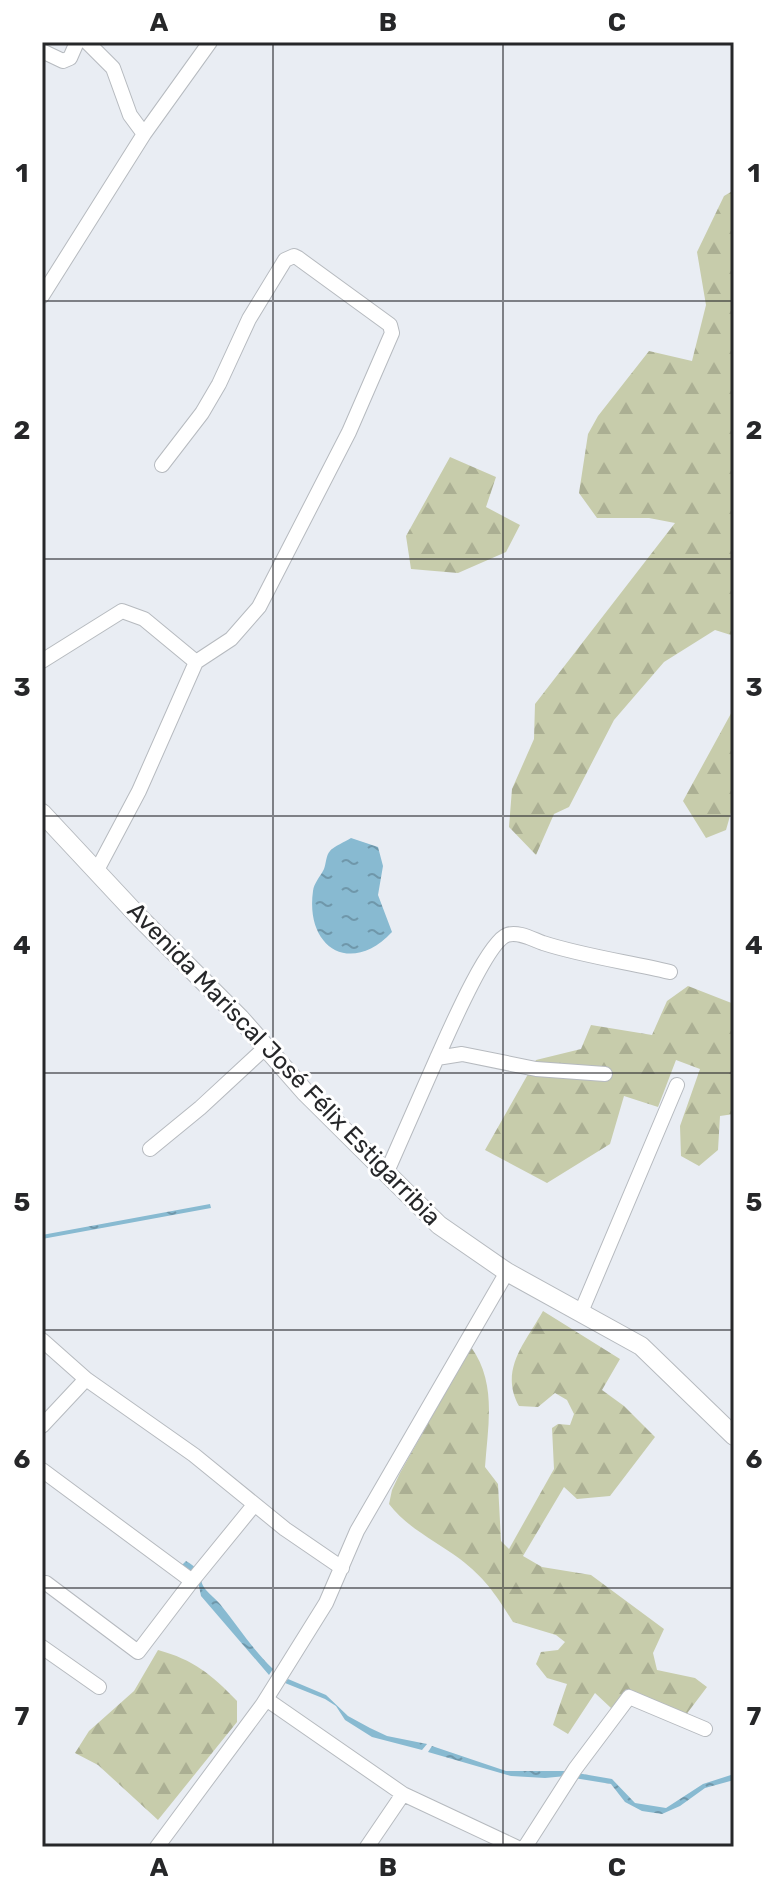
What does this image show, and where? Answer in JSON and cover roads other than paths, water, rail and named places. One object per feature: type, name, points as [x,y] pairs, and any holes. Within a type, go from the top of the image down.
[{"type":"main road","name":"Avenida Mariscal José Félix Estigarribia","points":[[42,813],[266,1047],[305,1092],[439,1225],[507,1272],[641,1346],[734,1436]]},
{"type":"street","points":[[42,51],[63,61],[70,58],[77,42]]},
{"type":"street","points":[[87,42],[113,68],[130,115],[144,134]]},
{"type":"street","points":[[42,296],[144,134],[210,42]]},
{"type":"street","points":[[96,872],[139,791],[196,662],[231,639],[259,607],[349,432],[392,333],[390,325],[298,258],[294,256],[285,260],[249,319],[202,413],[162,465]]},
{"type":"street","points":[[42,661],[122,611],[144,619],[196,662]]},
{"type":"street","points":[[386,1174],[437,1058],[481,970],[496,943],[507,935],[515,934],[670,972]]},
{"type":"street","points":[[150,1149],[266,1047]]},
{"type":"street","points":[[437,1058],[462,1054],[536,1069],[605,1074]]},
{"type":"street","points":[[581,1312],[677,1085]]},
{"type":"street","points":[[157,1847],[266,1699],[326,1603],[357,1531],[507,1272]]},
{"type":"street","points":[[42,1340],[86,1379],[194,1455],[254,1505],[342,1568]]},
{"type":"street","points":[[42,1426],[86,1379]]},
{"type":"street","points":[[42,1470],[197,1574]]},
{"type":"street","points":[[42,1583],[138,1652],[254,1505]]},
{"type":"street","points":[[42,1647],[99,1687]]},
{"type":"street","points":[[525,1847],[575,1769],[629,1697],[705,1729]]},
{"type":"street","points":[[266,1699],[403,1794],[516,1847]]},
{"type":"street","points":[[367,1847],[403,1794]]},
{"type":"water","points":[[351,838],[378,847],[383,866],[378,895],[392,932],[377,945],[361,952],[347,953],[334,949],[324,941],[316,928],[312,911],[313,891],[329,853]]},
{"type":"water","points":[[210,1204],[211,1208],[42,1239],[42,1235]]},
{"type":"water","points":[[186,1561],[197,1569],[206,1590],[273,1669],[269,1675],[201,1596],[197,1576],[182,1565]]},
{"type":"water","points":[[288,1679],[326,1695],[348,1716],[387,1736],[427,1744],[422,1750],[372,1737],[345,1720],[336,1706],[285,1683]]},
{"type":"water","points":[[432,1746],[506,1771],[569,1771],[566,1776],[545,1778],[511,1776],[428,1752]]},
{"type":"water","points":[[577,1773],[612,1779],[635,1803],[666,1808],[703,1784],[734,1774],[734,1780],[705,1788],[680,1806],[662,1814],[642,1811],[625,1802],[611,1784],[574,1778]]}]
